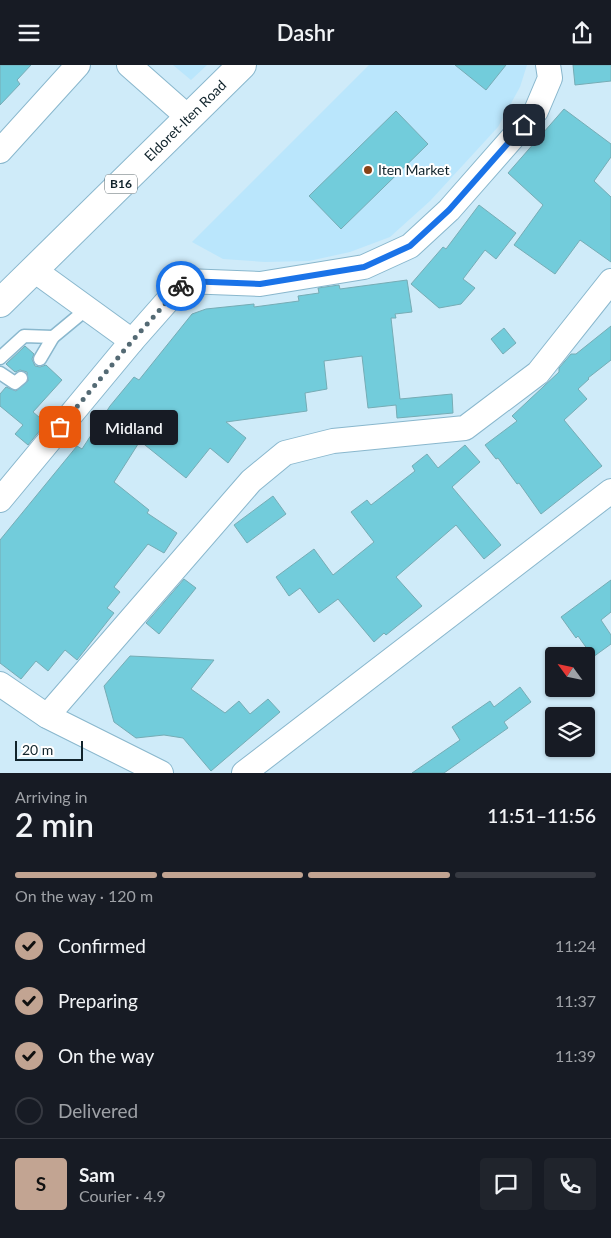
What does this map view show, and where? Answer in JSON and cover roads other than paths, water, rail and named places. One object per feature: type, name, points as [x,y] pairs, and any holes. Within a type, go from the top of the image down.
[{"type":"main road","name":"Eldoret-Iten Road","points":[[0,303],[242,65]]},
{"type":"street","points":[[0,151],[78,65]]},
{"type":"street","points":[[129,65],[189,117]]},
{"type":"street","points":[[0,500],[132,341],[185,281],[260,284],[364,267],[410,246],[449,210],[536,111],[550,78],[548,65]]},
{"type":"street","points":[[34,269],[132,341]]},
{"type":"street","points":[[47,716],[202,540],[251,481],[285,453],[333,441],[465,428],[538,373],[611,281]]},
{"type":"street","points":[[244,773],[611,491]]},
{"type":"street","points":[[0,684],[47,716],[161,773]]},
{"type":"lane","points":[[40,359],[53,337],[88,308]]},
{"type":"lane","points":[[0,358],[24,336],[53,337]]},
{"type":"lane","points":[[0,373],[15,383],[21,378]]},
{"type":"place","name":"Iten Market","points":[[368,170]]},
{"type":"place","name":"Midland","points":[[60,427]]}]
